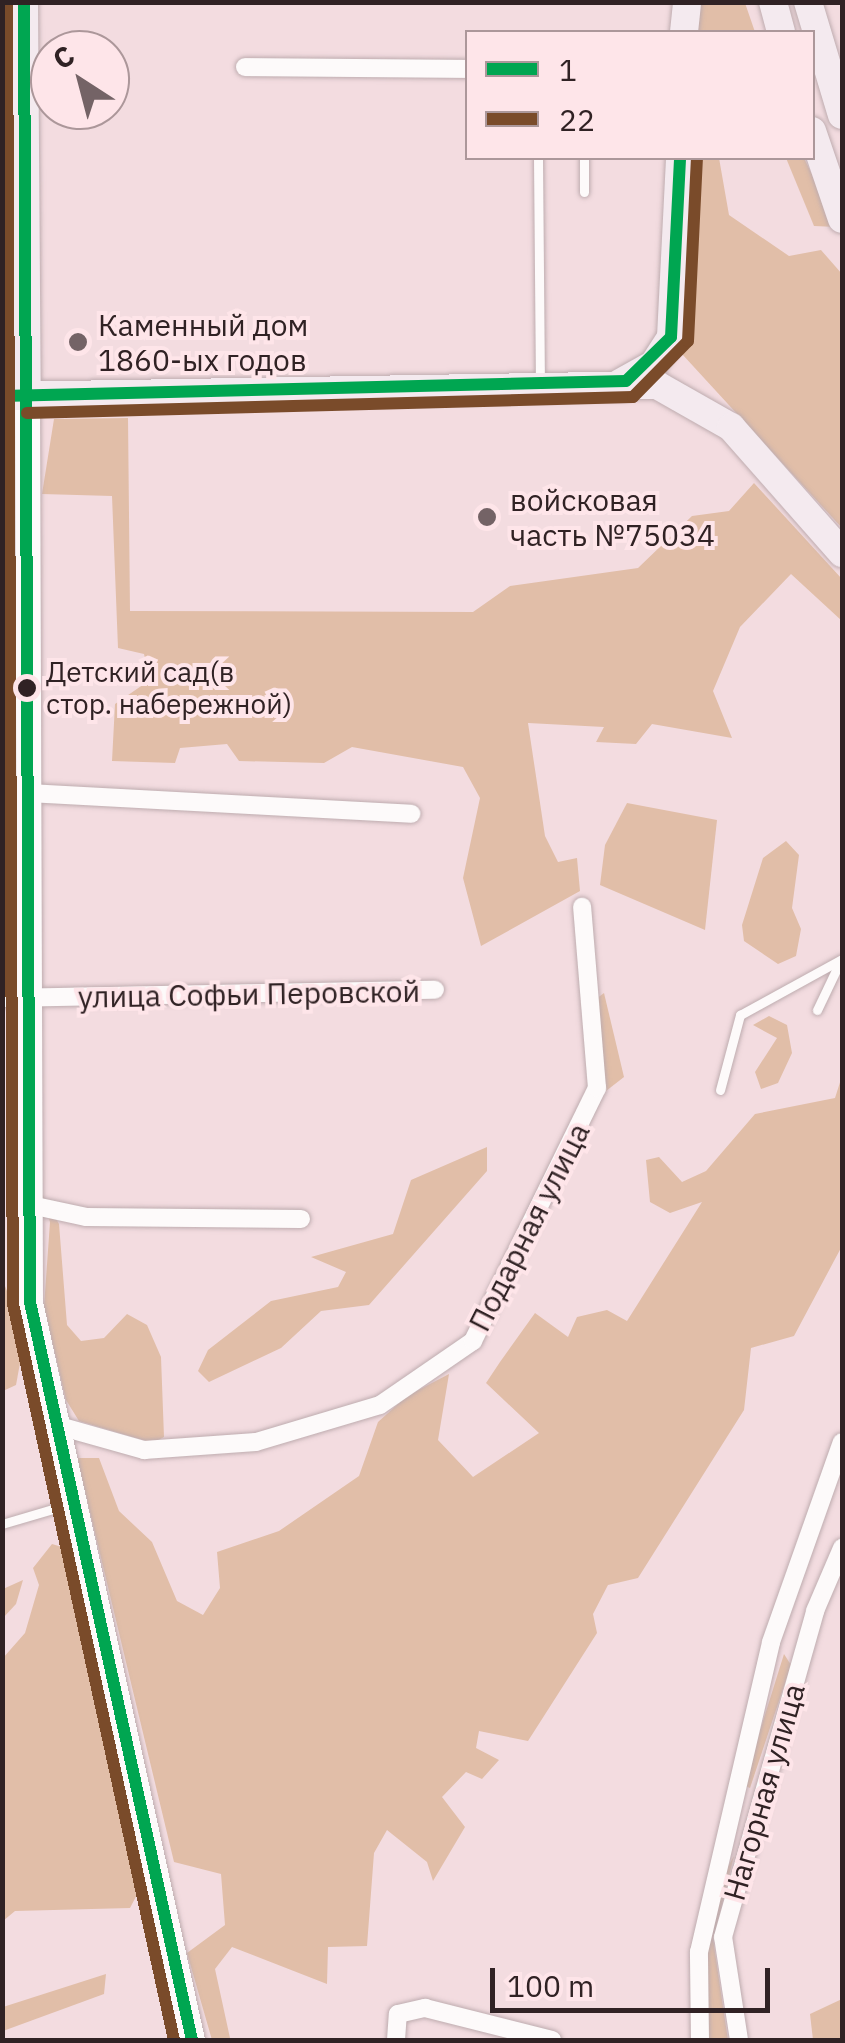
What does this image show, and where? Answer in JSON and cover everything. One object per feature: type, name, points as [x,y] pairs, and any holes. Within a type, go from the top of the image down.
[{"type":"main road","points":[[24,2],[15,396],[28,793],[26,1204],[30,1302],[52,1424],[192,2040]]},
{"type":"main road","points":[[684,30],[687,2]]},
{"type":"main road","points":[[773,2],[780,30]]},
{"type":"main road","points":[[808,2],[842,115]]},
{"type":"main road","points":[[815,141],[842,219]]},
{"type":"main road","points":[[604,387],[642,374],[671,337],[680,160]]},
{"type":"main road","points":[[15,396],[657,385],[710,410],[842,554]]},
{"type":"street","points":[[246,67],[465,69]]},
{"type":"street","points":[[28,793],[412,814]]},
{"type":"street","name":"Подарная улица","points":[[52,1424],[144,1450],[256,1442],[380,1406],[473,1340],[597,1088],[582,906]]},
{"type":"street","name":"улица Софьи Перовской","points":[[2,998],[435,990]]},
{"type":"street","points":[[26,1204],[86,1216],[301,1219]]},
{"type":"street","points":[[700,2040],[699,1952],[770,1642],[842,1442]]},
{"type":"street","name":"Нагорная улица","points":[[739,2040],[724,1937],[815,1611],[842,1548]]},
{"type":"street","points":[[396,2040],[398,2014],[425,2008],[552,2040]]},
{"type":"lane","points":[[538,160],[540,388]]},
{"type":"lane","points":[[584,160],[584,192]]},
{"type":"lane","points":[[817,1010],[840,964]]},
{"type":"lane","points":[[720,1090],[740,1015],[840,964]]},
{"type":"lane","points":[[2,1524],[70,1504]]},
{"type":"shaded area","points":[[699,2],[745,3],[754,30],[696,30]]},
{"type":"shaded area","points":[[719,160],[729,215],[789,256],[821,250],[842,274],[842,528],[682,354],[692,161]]},
{"type":"shaded area","points":[[787,160],[805,160],[837,227],[814,226]]},
{"type":"shaded area","points":[[128,418],[130,611],[473,612],[510,586],[638,568],[692,516],[729,511],[754,483],[842,579],[842,621],[791,574],[740,627],[713,691],[732,738],[652,724],[636,744],[596,742],[604,727],[528,723],[545,836],[558,862],[577,858],[580,891],[481,946],[463,878],[480,798],[463,767],[352,747],[324,763],[239,761],[227,744],[180,748],[175,763],[112,761],[115,704],[150,680],[144,654],[118,648],[112,496],[42,494],[54,419]]},
{"type":"shaded area","points":[[627,803],[717,820],[705,930],[600,885],[605,845]]},
{"type":"shaded area","points":[[786,841],[799,855],[792,908],[801,929],[796,956],[778,964],[744,941],[742,925],[763,858]]},
{"type":"shaded area","points":[[604,993],[624,1077],[606,1091],[596,999]]},
{"type":"shaded area","points":[[769,1016],[787,1025],[792,1053],[778,1083],[761,1089],[755,1072],[777,1038],[753,1025]]},
{"type":"shaded area","points":[[842,1076],[842,1246],[794,1336],[751,1348],[744,1410],[638,1578],[608,1585],[593,1614],[597,1633],[528,1741],[479,1731],[476,1748],[499,1760],[482,1779],[466,1772],[442,1797],[465,1827],[433,1881],[427,1862],[387,1830],[374,1853],[367,1946],[328,1947],[327,1984],[232,1947],[215,1969],[230,2038],[212,2040],[187,1953],[225,1925],[221,1874],[174,1862],[77,1458],[99,1458],[119,1511],[152,1542],[177,1601],[203,1615],[220,1588],[217,1552],[279,1531],[359,1476],[378,1422],[407,1396],[449,1374],[438,1440],[473,1477],[539,1433],[486,1383],[535,1313],[568,1337],[577,1317],[607,1310],[627,1321],[702,1202],[670,1213],[650,1202],[646,1160],[659,1157],[682,1182],[706,1171],[755,1114],[835,1098]]},
{"type":"shaded area","points":[[487,1147],[487,1171],[369,1305],[321,1311],[281,1348],[209,1382],[198,1371],[208,1350],[271,1301],[338,1287],[346,1272],[311,1257],[393,1234],[411,1180]]},
{"type":"shaded area","points":[[40,1190],[59,1224],[67,1325],[81,1341],[104,1338],[127,1314],[147,1325],[161,1357],[164,1437],[153,1443],[79,1421],[66,1400],[44,1307],[50,1222]]},
{"type":"shaded area","points":[[3,1281],[25,1336],[16,1385],[3,1391]]},
{"type":"shaded area","points":[[52,1544],[62,1547],[143,1883],[130,1908],[15,1911],[3,1921],[3,1658],[25,1633],[39,1585],[33,1568]]},
{"type":"shaded area","points":[[23,1580],[16,1604],[3,1618],[3,1589]]},
{"type":"shaded area","points":[[784,1654],[791,1665],[750,1788],[743,1785]]},
{"type":"shaded area","points":[[734,1856],[713,1939],[728,2040],[705,2040],[705,1959],[719,1882]]},
{"type":"shaded area","points":[[106,1974],[104,1994],[3,2031],[3,2007]]},
{"type":"shaded area","points":[[842,1999],[842,2040],[813,2040],[810,2014]]},
{"type":"transit line","name":"22","points":[[7,2],[13,1304],[174,2040]]},
{"type":"transit line","name":"1","points":[[24,2],[30,1302],[192,2040]]},
{"type":"transit line","name":"1","points":[[2,396],[626,381],[671,337],[680,160]]},
{"type":"transit line","name":"22","points":[[27,413],[633,397],[688,341],[697,160]]},
{"type":"place","name":"Каменный дом 1860-ых годов","points":[[78,342]]},
{"type":"place","name":"войсковая часть №75034","points":[[487,517]]},
{"type":"place","name":"Детский сад(в стор. набережной)","points":[[27,688]]}]
